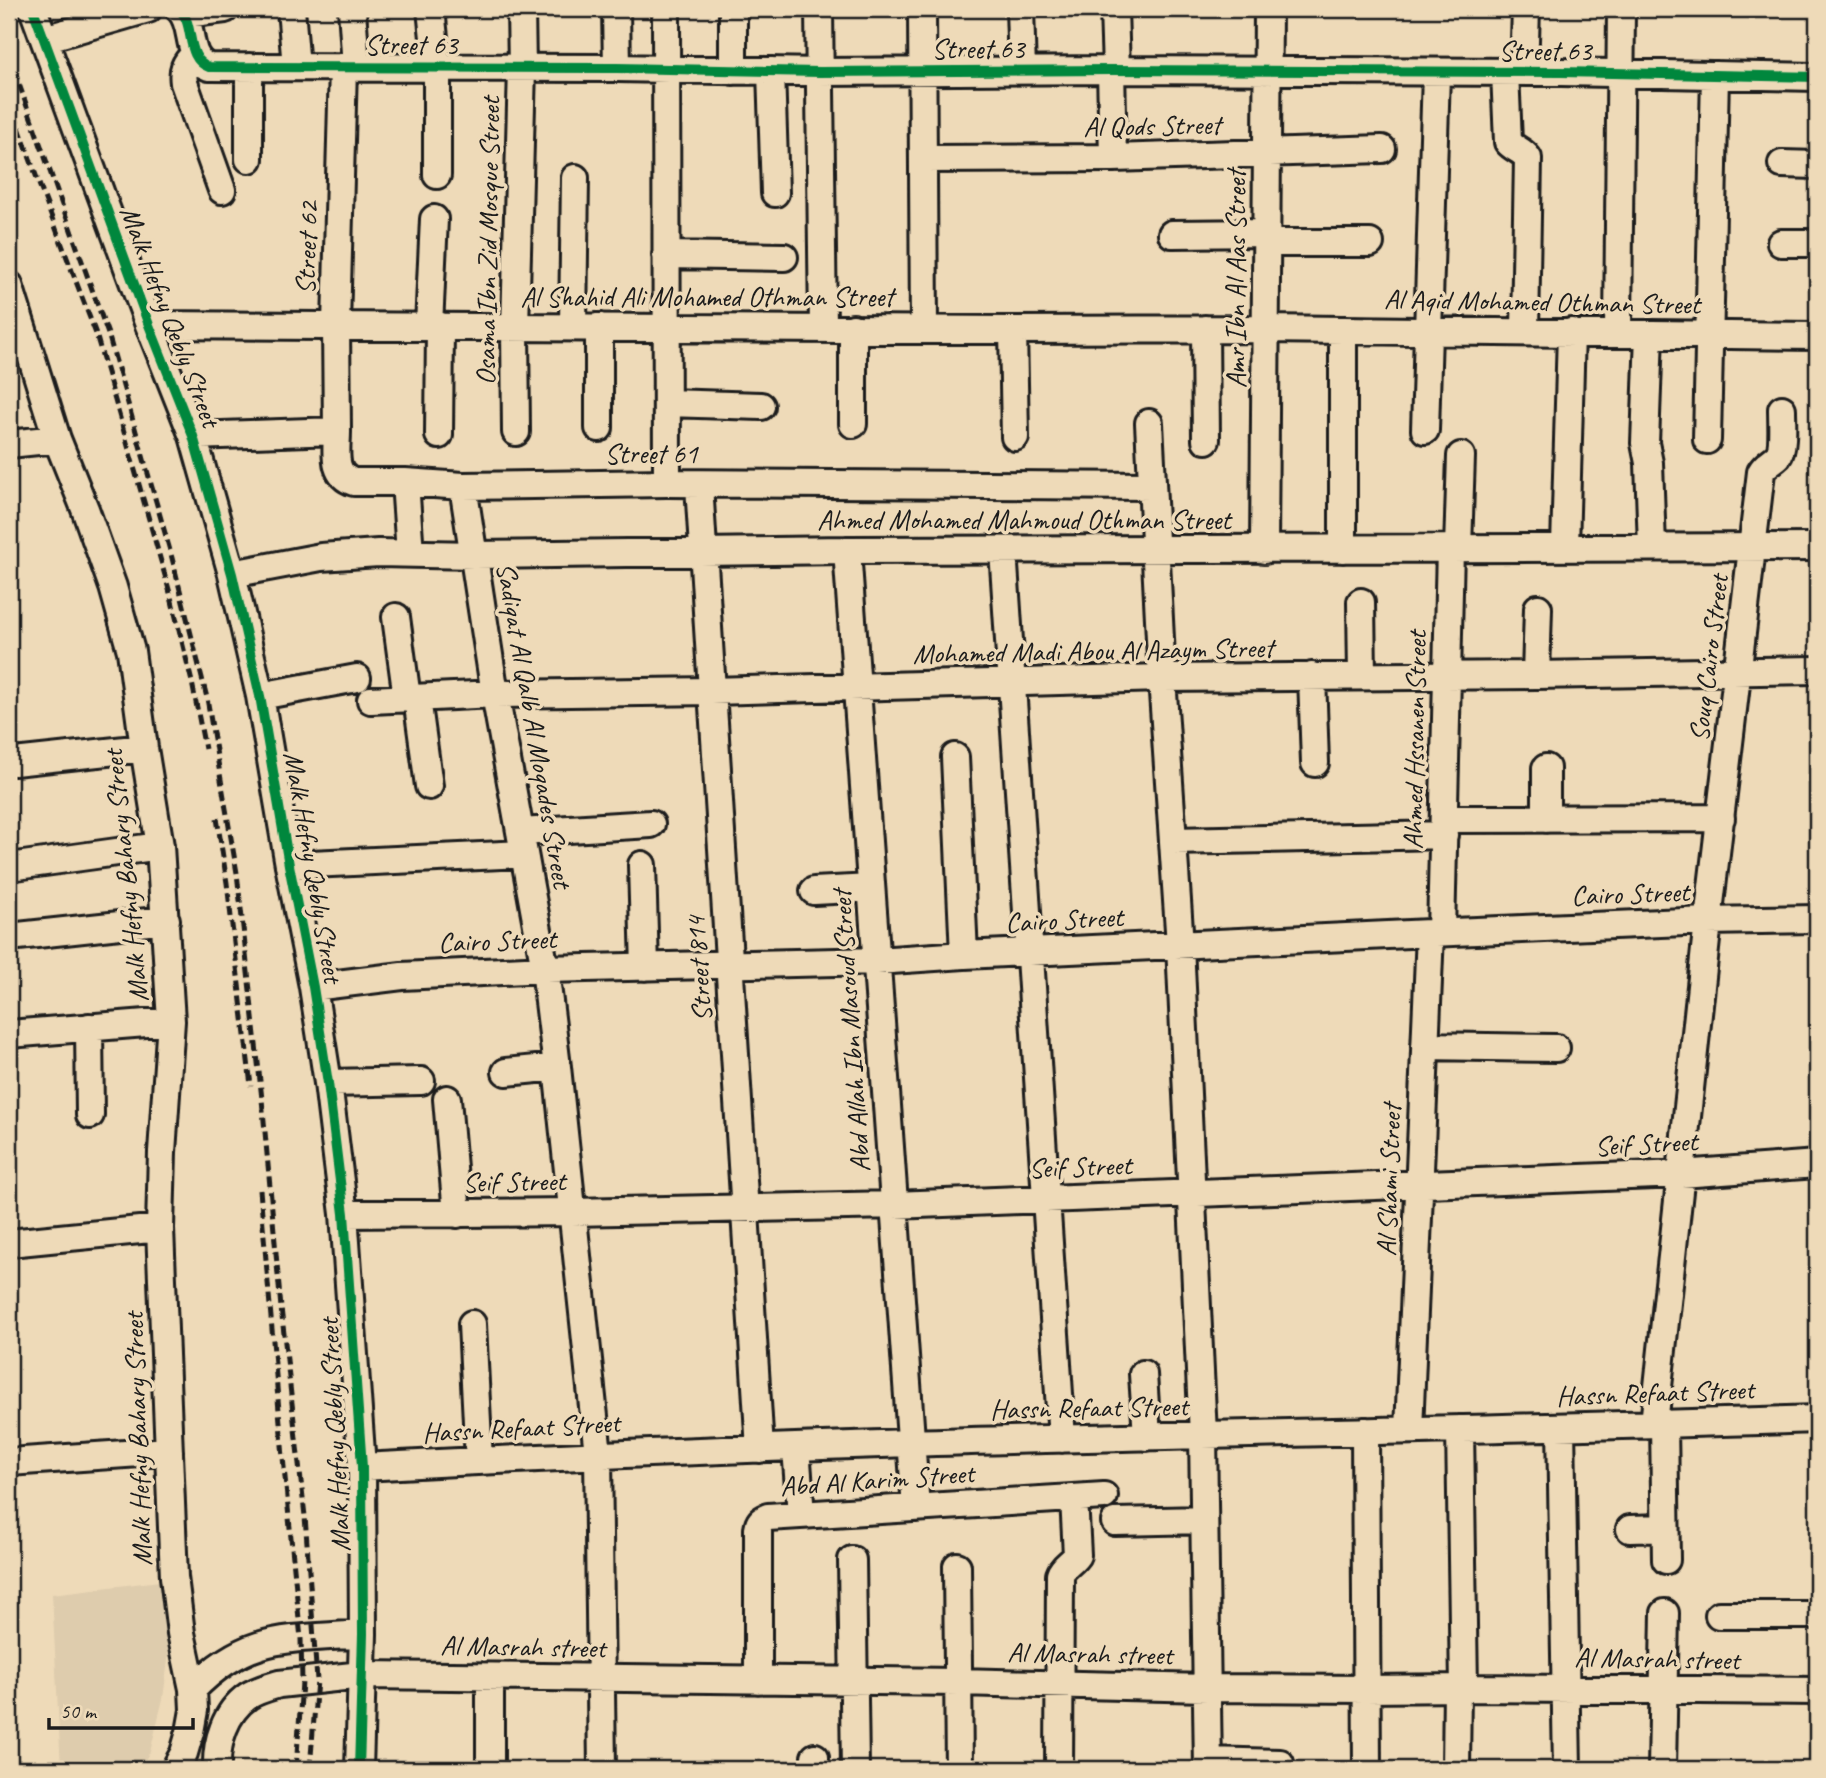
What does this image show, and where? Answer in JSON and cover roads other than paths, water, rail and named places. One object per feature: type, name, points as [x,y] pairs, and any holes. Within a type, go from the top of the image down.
[{"type":"street","name":"Malk Hefny Qebly Street","points":[[33,9],[193,436],[232,574],[260,696],[313,987],[344,1214],[362,1467],[363,1634],[359,1769]]},
{"type":"street","points":[[44,39],[148,9]]},
{"type":"street","points":[[222,190],[184,83],[183,72],[194,55],[182,12],[225,9]]},
{"type":"street","points":[[291,9],[296,67]]},
{"type":"street","name":"Street 62","points":[[337,431],[336,326],[352,9]]},
{"type":"street","points":[[431,9],[437,67],[437,175]]},
{"type":"street","name":"Osama Ibn Zid Mosque Street","points":[[516,432],[515,327],[522,68],[521,9]]},
{"type":"street","points":[[616,9],[617,68]]},
{"type":"street","points":[[666,9],[667,483]]},
{"type":"street","points":[[733,9],[733,71]]},
{"type":"street","points":[[819,9],[823,328]]},
{"type":"street","points":[[922,9],[924,328]]},
{"type":"street","points":[[1020,9],[1022,71]]},
{"type":"street","points":[[1113,158],[1114,9]]},
{"type":"street","name":"Amr Ibn Al Aas Street","points":[[1265,550],[1268,9]]},
{"type":"street","points":[[1525,332],[1528,158],[1524,152],[1512,148],[1508,142],[1515,72],[1526,9]]},
{"type":"street","points":[[1618,333],[1620,9]]},
{"type":"street","name":"Street 63","points":[[194,55],[198,61],[209,67],[617,68],[820,72],[1515,72],[1817,77]]},
{"type":"street","points":[[249,67],[249,159]]},
{"type":"street","points":[[771,71],[775,193]]},
{"type":"street","points":[[1425,430],[1436,73]]},
{"type":"street","points":[[1707,440],[1715,75]]},
{"type":"street","name":"Al Qods Street","points":[[923,159],[1113,158],[1382,149]]},
{"type":"street","points":[[1782,164],[1817,165]]},
{"type":"street","points":[[573,327],[575,178]]},
{"type":"street","points":[[434,219],[434,326],[439,435]]},
{"type":"street","points":[[1172,234],[1370,243]]},
{"type":"street","points":[[1781,243],[1817,243]]},
{"type":"street","points":[[666,255],[784,257]]},
{"type":"street","name":"Malk Hefny Bahary Street","points":[[9,285],[17,338],[85,509],[113,587],[131,651],[160,846],[171,1020],[160,1228],[174,1577],[193,1689],[194,1710],[184,1754],[176,1769]]},
{"type":"street","name":"Al Shahid Ali Mohamed Othman Street","points":[[149,324],[1013,330],[1266,329]]},
{"type":"street","points":[[599,428],[600,327]]},
{"type":"street","points":[[853,328],[853,424]]},
{"type":"street","points":[[1205,329],[1206,439]]},
{"type":"street","name":"Al Aqid Mohamed Othman Street","points":[[1266,329],[1817,336]]},
{"type":"street","points":[[1013,330],[1015,437]]},
{"type":"street","points":[[1343,330],[1343,549]]},
{"type":"street","points":[[1565,547],[1571,332]]},
{"type":"street","points":[[1649,334],[1645,443],[1649,463],[1652,547]]},
{"type":"street","points":[[667,403],[761,406]]},
{"type":"street","name":"Souq Cairo Street","points":[[1666,1560],[1659,1424],[1681,1174],[1761,472],[1781,451],[1782,409]]},
{"type":"street","points":[[1149,423],[1162,678],[1180,945],[1203,1436],[1208,1765],[1280,1763]]},
{"type":"street","points":[[193,436],[337,431]]},
{"type":"street","name":"Street 61","points":[[337,431],[337,468],[346,480],[354,482],[463,486],[667,483],[1152,486]]},
{"type":"street","points":[[9,444],[57,439]]},
{"type":"street","name":"Ahmed Hssanen Street","points":[[1436,933],[1444,827],[1447,675],[1461,456]]},
{"type":"street","points":[[405,482],[410,553]]},
{"type":"street","name":"Street 814","points":[[699,485],[760,1449]]},
{"type":"street","name":"Sadiqat Al Qalb Al Moqades Street","points":[[463,486],[495,694],[545,969],[572,1212],[598,1454],[602,1769]]},
{"type":"street","name":"Ahmed Mohamed Mahmoud Othman Street","points":[[232,574],[341,555],[410,553],[474,555],[846,550],[1817,547]]},
{"type":"street","name":"Abd Allah Ibn Masoud Street","points":[[846,550],[916,1508]]},
{"type":"street","points":[[1003,550],[1062,1439]]},
{"type":"street","points":[[1361,602],[1362,676]]},
{"type":"street","points":[[1536,675],[1538,608]]},
{"type":"street","points":[[396,617],[429,786]]},
{"type":"street","name":"Mohamed Madi Abou Al Azaym Street","points":[[260,696],[364,689],[412,698],[1162,678],[1817,670]]},
{"type":"street","points":[[1312,676],[1315,763]]},
{"type":"street","points":[[9,760],[15,762],[144,748]]},
{"type":"street","points":[[955,757],[964,955]]},
{"type":"street","points":[[1546,768],[1546,819]]},
{"type":"street","points":[[1173,841],[1546,819],[1721,818]]},
{"type":"street","points":[[289,865],[522,843],[651,824]]},
{"type":"street","points":[[9,867],[160,846]]},
{"type":"street","points":[[642,865],[645,967]]},
{"type":"street","points":[[814,891],[871,888]]},
{"type":"street","name":"Cairo Street","points":[[313,987],[402,976],[545,969],[877,961],[1436,933],[1817,919]]},
{"type":"street","points":[[9,937],[166,920]]},
{"type":"street","name":"Al Shami Street","points":[[1409,1430],[1425,1046],[1436,933]]},
{"type":"street","points":[[9,1034],[171,1020]]},
{"type":"street","points":[[89,1027],[90,1115]]},
{"type":"street","points":[[1425,1046],[1556,1048]]},
{"type":"street","points":[[506,1072],[556,1067]]},
{"type":"street","points":[[328,1083],[421,1081]]},
{"type":"street","points":[[447,1100],[457,1214]]},
{"type":"street","name":"Seif Street","points":[[344,1214],[894,1205],[1681,1174],[1817,1164]]},
{"type":"street","points":[[9,1243],[160,1228]]},
{"type":"street","points":[[472,1324],[479,1461]]},
{"type":"street","points":[[1143,1374],[1147,1437]]},
{"type":"street","name":"Hassn Refaat Street","points":[[362,1467],[598,1454],[911,1443],[1817,1419]]},
{"type":"street","points":[[1562,1427],[1567,1769]]},
{"type":"street","points":[[1456,1769],[1461,1688],[1460,1429]]},
{"type":"street","points":[[1365,1431],[1367,1769]]},
{"type":"street","points":[[796,1448],[801,1515]]},
{"type":"street","points":[[9,1462],[169,1451]]},
{"type":"street","name":"Abd Al Karim Street","points":[[758,1680],[758,1529],[759,1523],[768,1517],[1104,1496]]},
{"type":"street","points":[[1059,1769],[1060,1575],[1062,1569],[1077,1555],[1074,1498]]},
{"type":"street","points":[[1115,1521],[1204,1520]]},
{"type":"street","points":[[1630,1529],[1665,1528]]},
{"type":"street","points":[[852,1560],[855,1769]]},
{"type":"street","points":[[957,1566],[959,1769]]},
{"type":"street","points":[[1661,1769],[1665,1613]]},
{"type":"street","points":[[1719,1615],[1817,1615]]},
{"type":"street","points":[[193,1689],[230,1657],[259,1645],[275,1641],[363,1634]]},
{"type":"street","name":"Al Masrah street","points":[[217,1769],[218,1743],[224,1725],[234,1709],[248,1696],[279,1684],[362,1675],[958,1682],[1207,1688],[1817,1691]]},
{"type":"street","points":[[490,1677],[491,1769]]},
{"type":"railway","points":[[9,56],[109,337],[171,554],[207,698],[237,873],[305,1516],[317,1680],[310,1769]]},
{"type":"railway","points":[[9,99],[96,334],[170,593],[205,749]]},
{"type":"railway","points":[[217,818],[251,1086]]},
{"type":"railway","points":[[260,1190],[301,1639],[302,1682],[296,1769]]}]
